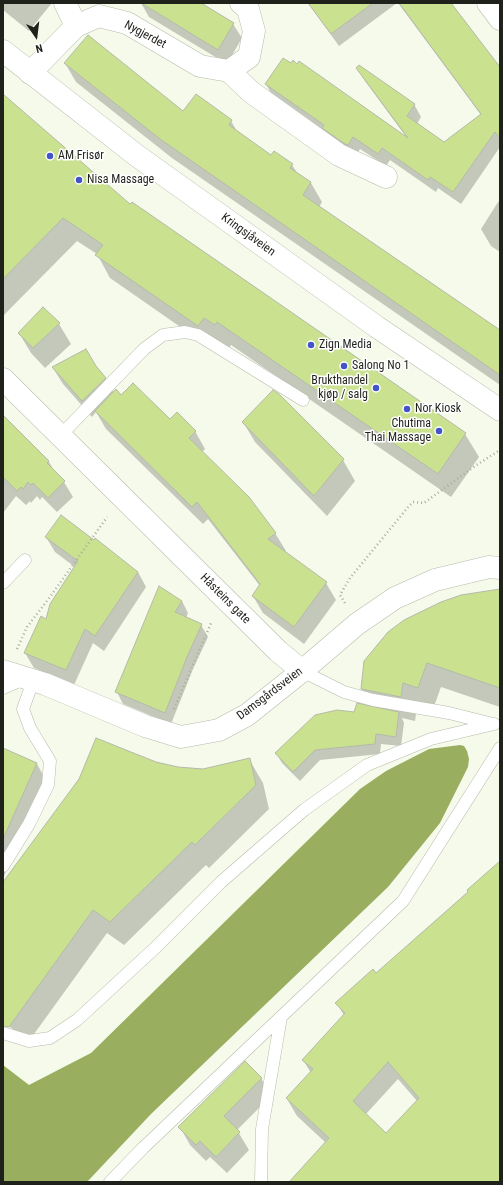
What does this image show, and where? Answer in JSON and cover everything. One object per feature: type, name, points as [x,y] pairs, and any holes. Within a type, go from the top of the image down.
[{"type":"street","points":[[65,3],[76,26]]},
{"type":"street","points":[[240,3],[248,9],[254,31],[249,57],[229,71],[251,92],[339,155],[386,177]]},
{"type":"street","points":[[488,3],[500,19]]},
{"type":"street","name":"Nygjerdet","points":[[30,73],[76,26],[99,16],[127,23],[200,66],[229,71]]},
{"type":"street","name":"Kringsjåveien","points":[[3,52],[136,155],[377,327],[500,410]]},
{"type":"street","name":"Håsteins gate","points":[[3,379],[278,651],[302,671]]},
{"type":"street","name":"Damsgårdsveien","points":[[3,671],[145,726],[181,737],[218,730],[247,715],[357,624],[396,598],[435,580],[489,568],[500,568]]},
{"type":"lane","points":[[60,436],[144,349],[163,335],[185,332],[198,335],[303,400]]},
{"type":"lane","points":[[3,583],[25,560]]},
{"type":"lane","name":"Håsteins gate","points":[[302,671],[344,692],[372,700],[449,713],[497,725]]},
{"type":"lane","points":[[3,688],[29,680],[23,709],[30,728],[50,760],[48,785],[30,824],[3,866]]},
{"type":"lane","points":[[3,1033],[29,1041],[50,1038],[77,1020],[155,948],[221,882],[304,810],[367,765],[431,739],[497,725]]},
{"type":"lane","points":[[110,1182],[403,901],[500,748]]},
{"type":"lane","points":[[261,1182],[262,1129],[281,1017]]},
{"type":"path","points":[[357,624],[340,595],[355,571],[413,502],[424,503],[492,454],[500,450]]},
{"type":"path","points":[[29,680],[14,654],[27,627],[103,523]]},
{"type":"path","points":[[164,731],[213,619]]},
{"type":"shaded area","points":[[460,745],[464,746],[467,751],[469,759],[468,767],[440,823],[388,887],[151,1114],[87,1182],[3,1182],[3,1065],[29,1085],[91,1053],[360,789],[386,771],[429,749]]},
{"type":"building","points":[[141,3],[201,3],[234,23],[218,50]]},
{"type":"building","points":[[308,3],[373,3],[331,34]]},
{"type":"building","points":[[399,3],[451,3],[500,67],[500,138],[495,132],[453,192],[430,177],[428,180],[382,148],[378,154],[353,137],[348,145],[345,144],[322,128],[324,125],[265,84],[283,58],[291,63],[293,60],[297,64],[299,61],[408,138],[356,68],[359,65],[415,104],[407,116],[444,142],[481,114]]},
{"type":"building","points":[[88,35],[183,111],[196,94],[232,120],[229,125],[271,155],[274,151],[293,164],[290,168],[311,182],[303,195],[500,330],[500,375],[160,139],[64,63]]},
{"type":"building","points":[[3,94],[130,204],[132,202],[466,433],[438,474],[217,322],[215,325],[204,318],[198,326],[95,255],[103,245],[63,218],[3,279]]},
{"type":"building","points":[[43,307],[60,323],[33,348],[18,333]]},
{"type":"building","points":[[86,349],[96,366],[106,378],[82,401],[52,367]]},
{"type":"building","points":[[133,383],[170,419],[177,412],[196,431],[189,438],[249,497],[276,533],[268,539],[327,582],[294,627],[252,596],[260,584],[197,502],[192,507],[95,411],[116,389],[121,395]]},
{"type":"building","points":[[273,390],[279,394],[344,459],[314,496],[242,422]]},
{"type":"building","points":[[3,415],[49,461],[47,463],[65,481],[48,498],[33,483],[31,485],[28,482],[23,489],[21,487],[17,491],[3,477]]},
{"type":"building","points":[[61,515],[94,540],[95,538],[138,572],[95,636],[85,629],[66,670],[24,653],[41,616],[46,619],[50,604],[78,561],[45,537]]},
{"type":"building","points":[[159,586],[182,601],[175,612],[202,624],[165,713],[115,692]]},
{"type":"building","points":[[500,589],[500,688],[427,663],[418,688],[403,683],[401,697],[361,689],[364,661],[388,632],[404,620],[441,602],[461,595]]},
{"type":"building","points":[[357,703],[399,712],[396,737],[376,734],[375,744],[315,750],[293,772],[275,753],[315,715],[337,710],[354,712]]},
{"type":"building","points":[[96,738],[156,762],[178,767],[203,769],[250,758],[256,785],[195,845],[192,842],[110,922],[93,910],[9,1027],[3,1026],[3,882],[79,779]]},
{"type":"building","points":[[3,748],[37,763],[3,839]]},
{"type":"building","points":[[500,861],[500,1182],[289,1182],[329,1138],[286,1098],[313,1069],[302,1060],[345,1013],[335,1003],[373,969],[376,973],[468,892],[467,890]],"holes":[[[388,1062],[419,1098],[386,1133],[353,1101]]]},
{"type":"building","points":[[245,1061],[262,1078],[224,1116],[240,1132],[216,1157],[200,1141],[196,1145],[178,1127]]},
{"type":"place","name":"AM Frisør","points":[[50,156]]},
{"type":"place","name":"Nisa Massage","points":[[79,180]]},
{"type":"place","name":"Zign Media","points":[[311,345]]},
{"type":"place","name":"Salong No 1","points":[[344,366]]},
{"type":"place","name":"Brukthandel kjøp / salg","points":[[376,388]]},
{"type":"place","name":"Nor Kiosk","points":[[407,409]]},
{"type":"place","name":"Chutima Thai Massage","points":[[439,431]]}]
